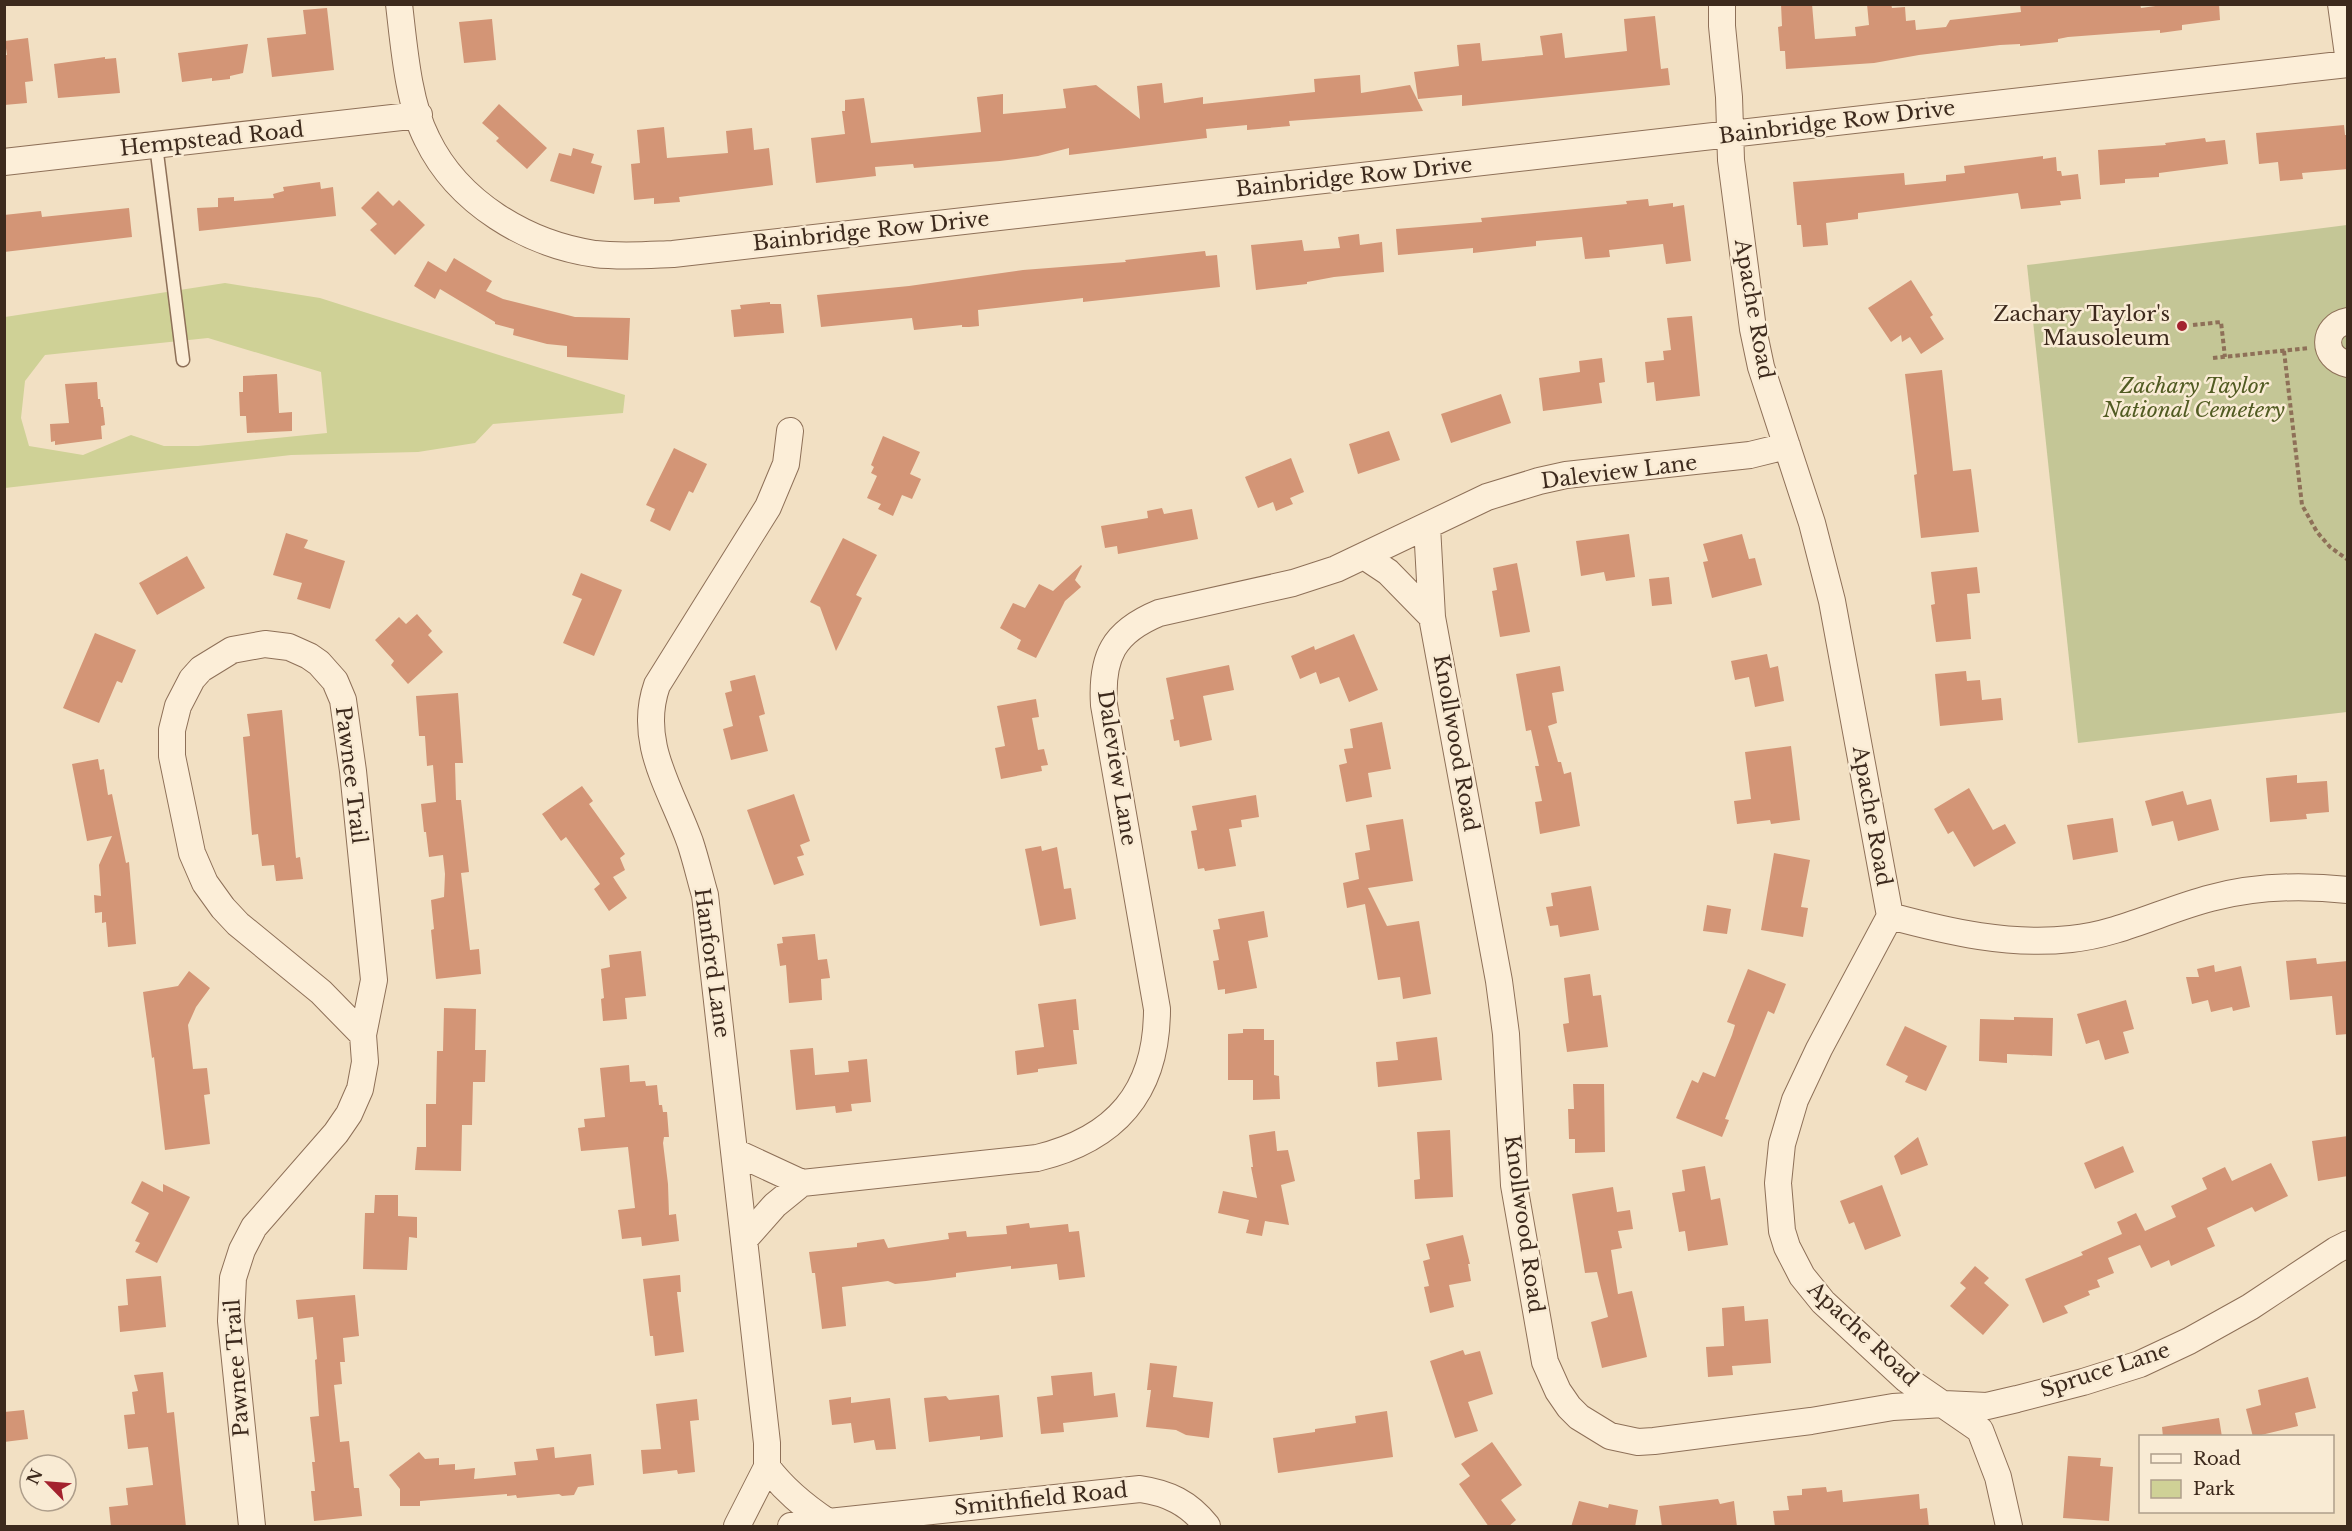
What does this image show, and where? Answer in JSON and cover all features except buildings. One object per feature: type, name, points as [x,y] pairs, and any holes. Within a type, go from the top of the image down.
[{"type":"street","name":"Bainbridge Row Drive","points":[[399,4],[406,69],[419,115],[427,139],[447,170],[494,215],[532,236],[553,244],[597,254],[637,256],[2348,64]]},
{"type":"street","name":"Apache Road","points":[[1722,4],[1731,160],[1754,329],[1761,367],[1812,523],[1832,601],[1890,916],[1819,1049],[1795,1100],[1782,1144],[1778,1198],[1782,1231],[1797,1269],[1811,1290],[1906,1379],[1980,1430],[1998,1477],[2009,1527]]},
{"type":"street","points":[[2341,4],[2348,55]]},
{"type":"street","name":"Hempstead Road","points":[[4,162],[419,115]]},
{"type":"street","points":[[2348,321],[2333,327],[2328,346],[2334,358],[2348,364]]},
{"type":"street","name":"Hanford Lane","points":[[736,1527],[767,1467],[767,1443],[705,895],[690,843],[651,741],[650,718],[657,685],[768,507],[778,487],[786,464],[790,431]]},
{"type":"street","name":"Daleview Lane","points":[[802,1183],[1026,1159],[1065,1151],[1089,1140],[1111,1124],[1130,1103],[1143,1083],[1152,1059],[1157,1009],[1104,705],[1103,682],[1110,655],[1125,633],[1141,621],[1159,614],[1293,583],[1336,569],[1487,497],[1539,481],[1566,475],[1750,455],[1786,446]]},
{"type":"street","name":"Knollwood Road","points":[[1427,526],[1432,617],[1499,981],[1506,1034],[1514,1185],[1545,1362],[1558,1391],[1579,1417],[1597,1430],[1610,1436],[1638,1442],[1710,1435],[1893,1407],[1944,1404]]},
{"type":"street","points":[[1364,556],[1388,572],[1432,617]]},
{"type":"street","name":"Pawnee Trail","points":[[252,1527],[231,1321],[233,1278],[242,1250],[254,1227],[336,1133],[349,1114],[360,1089],[365,1062],[363,1035],[374,980],[353,771],[343,700],[335,681],[319,663],[289,647],[265,644],[232,650],[201,669],[192,679],[178,706],[172,730],[172,756],[192,853],[205,883],[238,924],[321,992],[363,1035]]},
{"type":"street","points":[[1890,916],[1980,937],[2033,941],[2072,939],[2119,930],[2211,898],[2258,889],[2314,886],[2348,890]]},
{"type":"street","points":[[735,1152],[802,1183],[775,1205],[744,1240]]},
{"type":"street","name":"Spruce Lane","points":[[1944,1404],[1987,1406],[2083,1382],[2140,1364],[2189,1341],[2250,1307],[2348,1244]]},
{"type":"street","points":[[767,1467],[780,1484],[802,1505],[828,1522]]},
{"type":"street","name":"Smithfield Road","points":[[791,1527],[1140,1488],[1181,1501],[1197,1514],[1207,1527]]},
{"type":"lane","points":[[156,145],[183,360]]},
{"type":"path","points":[[2193,325],[2221,322],[2224,357]]},
{"type":"path","points":[[2213,358],[2328,346]]},
{"type":"path","points":[[2284,351],[2302,505],[2317,532],[2330,547],[2348,560]]},
{"type":"green space","name":"Zachary Taylor National Cemetery","points":[[2347,225],[2347,712],[2078,743],[2027,265]]},
{"type":"green space","points":[[225,283],[320,298],[625,395],[623,413],[493,424],[475,443],[418,452],[291,455],[5,488],[5,317]],"holes":[[[208,338],[321,372],[327,433],[198,446],[164,446],[131,435],[83,455],[29,446],[21,418],[25,381],[45,355]]]},
{"type":"place","name":"Zachary Taylor's Mausoleum","points":[[2182,326]]}]
